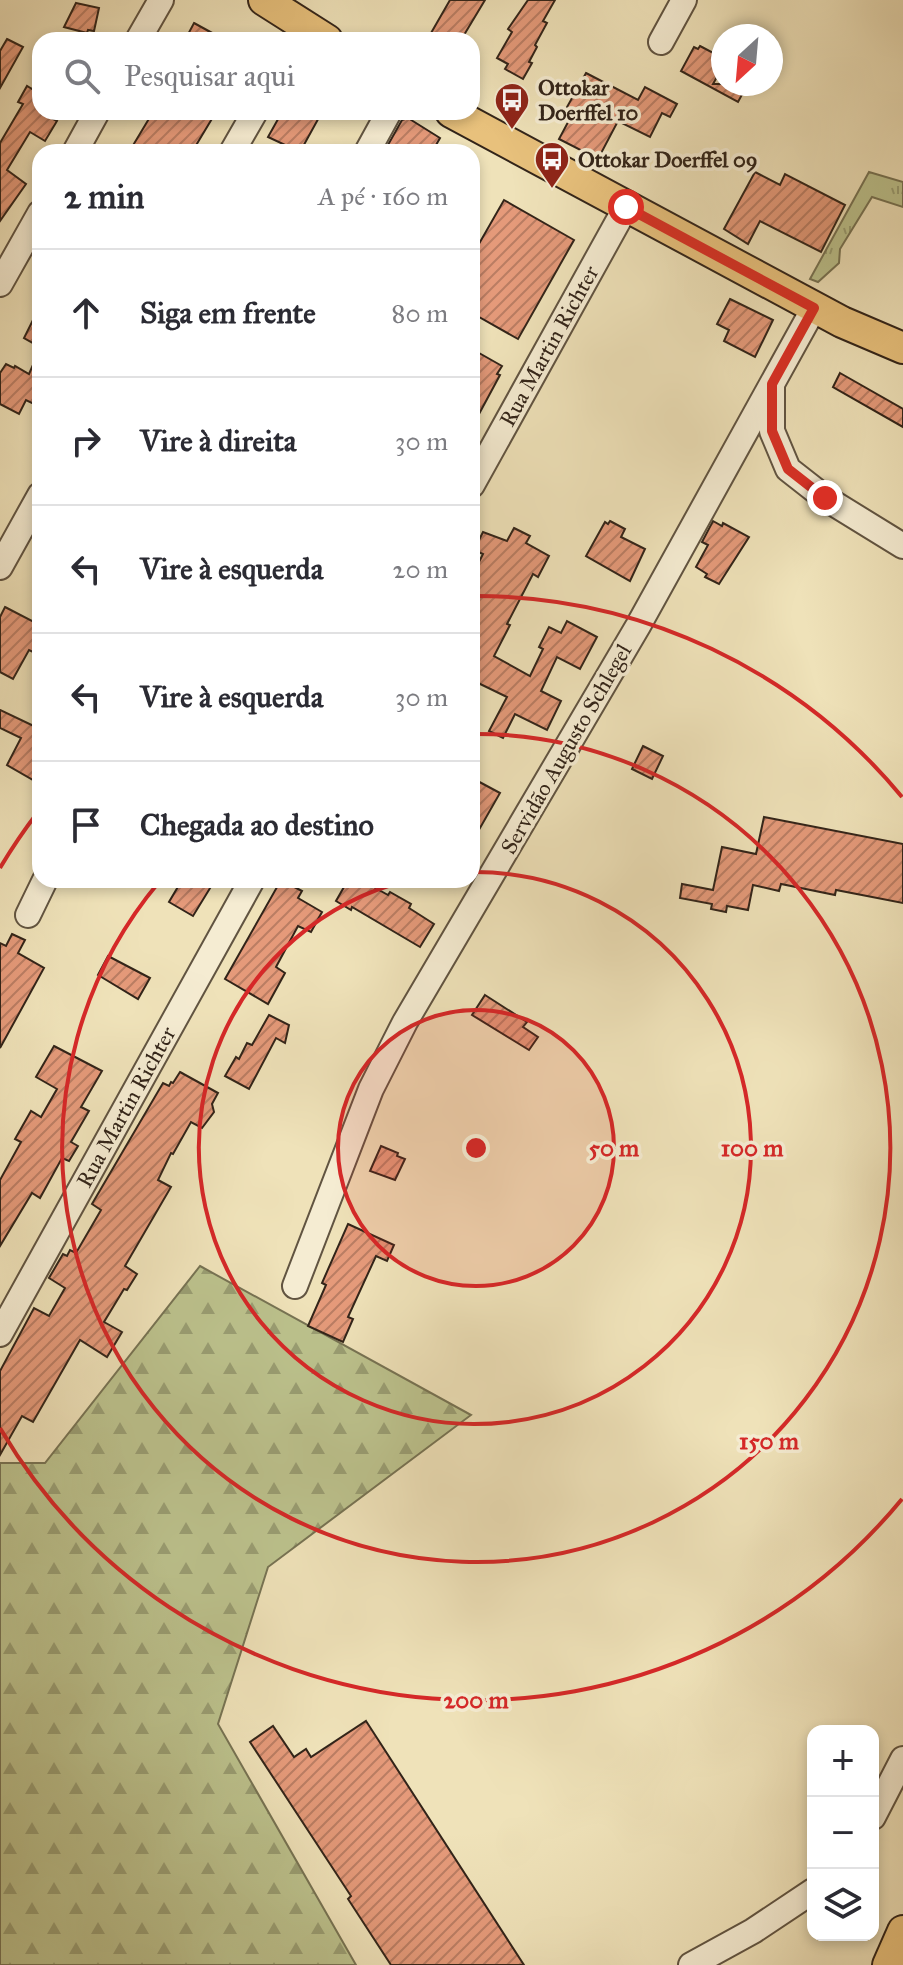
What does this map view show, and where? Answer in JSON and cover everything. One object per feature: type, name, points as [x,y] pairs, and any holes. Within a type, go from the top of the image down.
[{"type":"main road","points":[[271,2],[306,32]]},
{"type":"main road","points":[[466,120],[814,308],[903,348]]},
{"type":"main road","points":[[842,322],[903,362]]},
{"type":"main road","points":[[888,1965],[903,1931]]},
{"type":"street","points":[[143,32],[161,0]]},
{"type":"street","points":[[661,42],[684,0]]},
{"type":"street","points":[[79,144],[93,120]]},
{"type":"street","points":[[237,144],[250,120]]},
{"type":"street","points":[[371,144],[385,120]]},
{"type":"street","name":"Rua Martin Richter","points":[[480,471],[626,207]]},
{"type":"street","points":[[0,284],[32,227]]},
{"type":"street","name":"Servidão Augusto Schlegel","points":[[295,1286],[371,1089],[405,1022],[638,626],[814,308]]},
{"type":"street","points":[[772,384],[772,431],[788,469],[825,498],[903,546]]},
{"type":"street","points":[[0,567],[32,509]]},
{"type":"street","points":[[28,915],[41,888]]},
{"type":"street","name":"Rua Martin Richter","points":[[0,1334],[248,888]]},
{"type":"street","points":[[879,1805],[903,1759]]},
{"type":"street","points":[[691,1965],[753,1931],[807,1895]]},
{"type":"green space","points":[[869,172],[903,182],[903,207],[872,197],[840,249],[839,263],[818,282],[810,279]]},
{"type":"green space","points":[[200,1266],[471,1415],[268,1567],[218,1724],[356,1965],[0,1965],[0,1463],[45,1463]]},
{"type":"building","points":[[450,0],[485,0],[466,32],[432,32]]},
{"type":"building","points":[[528,0],[555,0],[543,21],[547,23],[523,79],[505,69],[508,64],[497,58],[512,32],[508,29]]},
{"type":"building","points":[[76,3],[99,8],[94,31],[83,32],[64,27]]},
{"type":"building","points":[[194,23],[210,32],[189,32]]},
{"type":"building","points":[[7,39],[23,47],[0,88],[0,51]]},
{"type":"building","points":[[700,46],[711,52],[711,87],[681,71],[694,47],[698,49]]},
{"type":"building","points":[[586,73],[638,100],[645,87],[677,104],[670,117],[662,113],[650,137],[618,121],[598,159],[559,139],[574,111],[567,107]]},
{"type":"building","points":[[27,86],[32,89],[32,120],[57,121],[45,141],[30,132],[7,170],[26,184],[0,221],[0,143],[23,104],[18,102]]},
{"type":"building","points":[[727,96],[741,96],[738,102]]},
{"type":"building","points":[[148,120],[211,120],[197,144],[134,144]]},
{"type":"building","points":[[278,120],[318,120],[304,144],[283,144],[268,137]]},
{"type":"building","points":[[402,120],[411,120],[440,138],[437,144],[388,144]]},
{"type":"building","points":[[755,172],[780,185],[785,174],[845,205],[821,252],[760,221],[748,244],[724,229]]},
{"type":"building","points":[[504,200],[574,240],[518,339],[480,318],[480,242]]},
{"type":"building","points":[[730,299],[773,320],[755,357],[724,341],[729,330],[717,324]]},
{"type":"building","points":[[32,322],[32,342],[24,338]]},
{"type":"building","points":[[480,354],[502,366],[497,374],[500,375],[480,412]]},
{"type":"building","points":[[6,364],[29,374],[32,367],[32,403],[26,400],[19,414],[0,404],[0,373]]},
{"type":"building","points":[[840,373],[903,409],[903,427],[833,387]]},
{"type":"building","points":[[610,521],[625,529],[621,537],[645,549],[630,581],[586,556],[605,522],[608,524]]},
{"type":"building","points":[[713,521],[749,537],[719,584],[705,577],[707,574],[696,567],[708,545],[702,542]]},
{"type":"building","points":[[514,528],[530,536],[526,543],[549,556],[538,577],[533,574],[494,656],[530,676],[549,627],[561,633],[567,621],[597,637],[580,669],[557,657],[541,691],[561,701],[547,730],[515,714],[503,738],[489,731],[507,697],[480,684],[480,560],[483,554],[480,553],[480,538],[483,532],[507,541]]},
{"type":"building","points":[[5,607],[32,621],[32,652],[29,650],[13,679],[0,672],[0,617]]},
{"type":"building","points":[[0,710],[32,725],[32,779],[7,765],[21,738],[0,728]]},
{"type":"building","points":[[643,746],[663,756],[652,779],[632,769]]},
{"type":"building","points":[[480,782],[500,793],[480,828]]},
{"type":"building","points":[[764,817],[903,844],[903,903],[836,890],[835,895],[781,884],[779,891],[753,885],[748,910],[727,906],[726,912],[711,909],[712,904],[680,898],[682,884],[713,890],[722,847],[756,854]]},
{"type":"building","points":[[177,888],[210,888],[193,916],[169,902]]},
{"type":"building","points":[[276,888],[302,891],[298,898],[322,912],[311,932],[298,926],[276,967],[285,973],[268,1004],[225,979]]},
{"type":"building","points":[[343,888],[375,888],[411,904],[409,908],[434,924],[420,947],[352,907],[351,910],[336,901]]},
{"type":"building","points":[[12,934],[25,940],[18,953],[44,968],[0,1048],[0,943],[6,946]]},
{"type":"building","points":[[108,956],[150,978],[138,999],[98,975]]},
{"type":"building","points":[[485,995],[527,1022],[523,1027],[538,1037],[529,1050],[472,1015]]},
{"type":"building","points":[[269,1015],[289,1025],[285,1043],[276,1038],[249,1089],[225,1076],[247,1043],[252,1045]]},
{"type":"building","points":[[54,1046],[102,1071],[81,1107],[89,1111],[71,1142],[78,1146],[69,1161],[62,1158],[40,1198],[32,1193],[0,1246],[0,1180],[21,1142],[15,1139],[31,1111],[41,1117],[57,1089],[36,1077]]},
{"type":"building","points":[[180,1072],[218,1093],[212,1104],[214,1112],[202,1128],[191,1122],[158,1180],[171,1187],[125,1266],[137,1274],[104,1322],[122,1332],[107,1357],[80,1340],[33,1422],[22,1416],[0,1455],[0,1371],[34,1308],[49,1316],[65,1288],[49,1278],[63,1254],[67,1256],[70,1250],[76,1253],[101,1210],[92,1204],[163,1083],[169,1086]]},
{"type":"building","points":[[381,1146],[405,1159],[395,1180],[370,1171]]},
{"type":"building","points":[[348,1224],[394,1245],[387,1261],[376,1256],[348,1317],[353,1319],[343,1342],[308,1326],[326,1285],[322,1283]]},
{"type":"building","points":[[366,1721],[524,1965],[391,1965],[348,1899],[351,1896],[250,1742],[273,1726],[294,1757],[306,1749],[311,1757]]},
{"type":"place","name":"Ottokar Doerffel 10","points":[[512,131]]},
{"type":"place","name":"Ottokar Doerffel 09","points":[[552,190]]},
{"type":"route","points":[[626,207],[814,308],[772,384],[772,431],[788,469],[825,498]]}]
